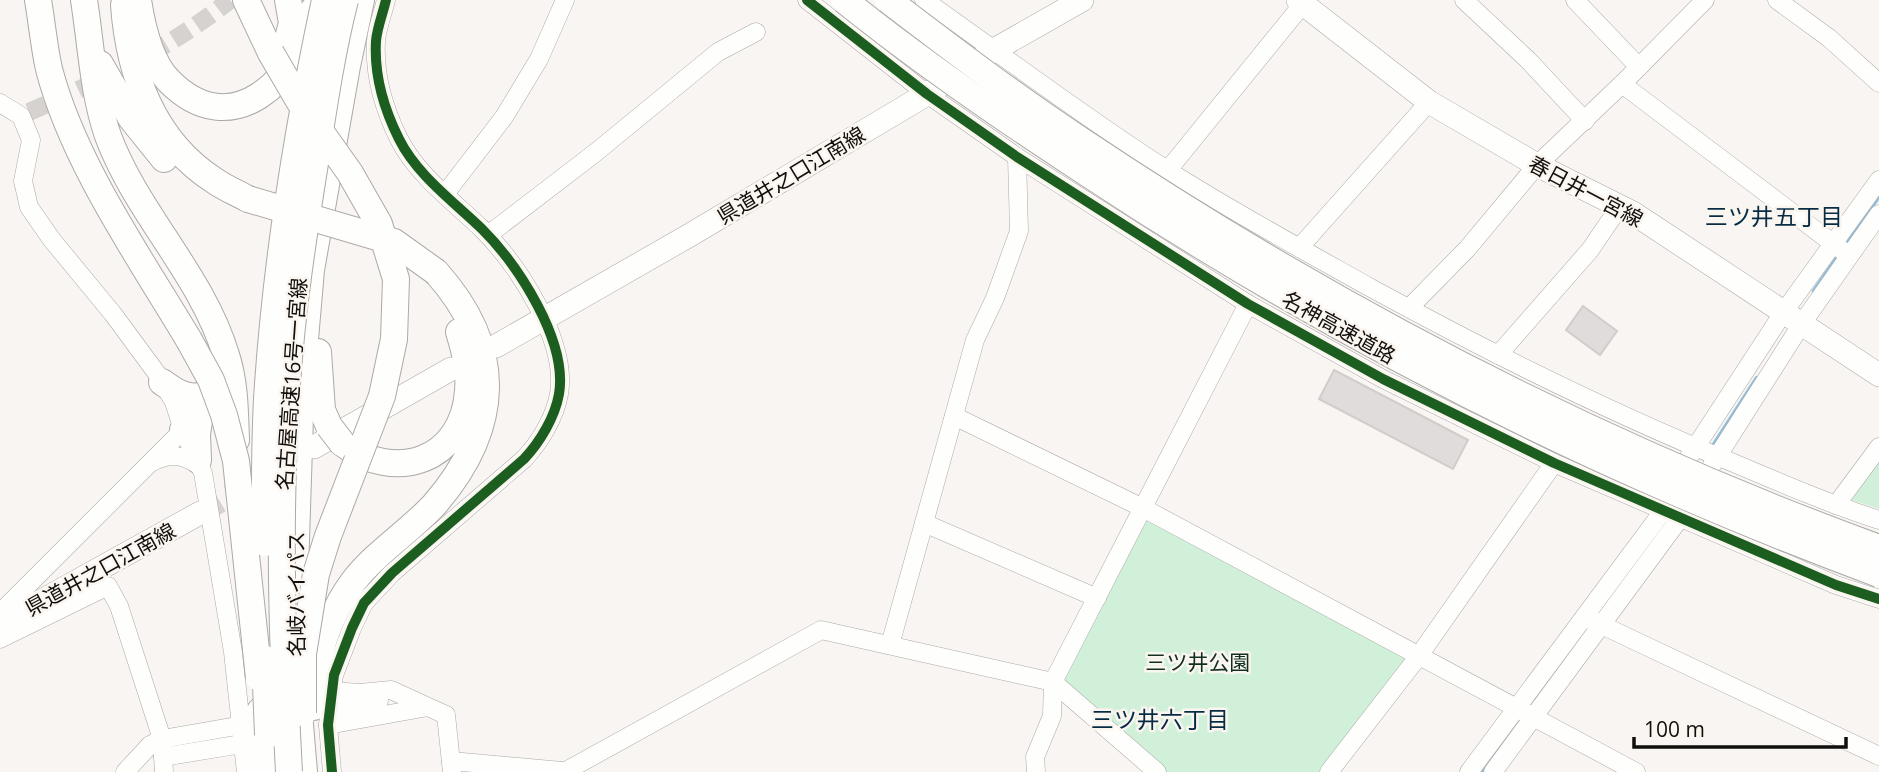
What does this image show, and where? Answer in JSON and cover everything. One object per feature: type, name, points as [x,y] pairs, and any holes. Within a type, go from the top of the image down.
[{"type":"highway","points":[[38,0],[49,69],[85,160],[211,380],[224,415],[236,461],[248,586],[248,731]]},
{"type":"highway","points":[[84,0],[100,109],[109,137],[148,213],[201,297],[226,355],[235,409],[238,536],[248,731],[265,772]]},
{"type":"highway","points":[[123,0],[126,31],[136,78],[148,107],[188,160],[247,207]]},
{"type":"highway","points":[[138,0],[141,23],[153,54],[167,78],[188,96],[209,105],[231,107],[252,100],[272,88],[284,74],[301,47],[320,0]]},
{"type":"highway","points":[[246,0],[271,53],[299,101],[350,173],[379,224],[396,279],[394,339],[382,396],[328,536],[307,615],[302,691],[307,772]]},
{"type":"highway","points":[[272,88],[279,73],[292,23],[288,0]]},
{"type":"highway","name":"名古屋高速16号一宮線","points":[[271,772],[248,731],[265,558],[267,385],[281,248],[320,0]]},
{"type":"highway","name":"名古屋高速16号一宮線","points":[[289,772],[283,655],[282,531],[287,384],[300,252],[345,0]]},
{"type":"highway","name":"名岐バイパス","points":[[307,772],[297,687],[294,554],[302,384],[311,270],[361,0]]},
{"type":"highway","name":"名神高速道路","points":[[844,0],[1015,126],[1156,219],[1269,288],[1357,337],[1494,409],[1634,475],[1879,575]]},
{"type":"highway","name":"名神高速道路","points":[[888,0],[989,77],[1092,148],[1282,267],[1390,328],[1506,387],[1646,453],[1822,528],[1879,548]]},
{"type":"highway","points":[[92,51],[131,118],[175,171],[198,189],[223,205],[247,207],[360,247],[429,277],[454,292],[469,315],[480,342],[485,365],[486,391],[482,420],[475,442],[458,475],[432,507],[376,556],[352,583],[334,615],[316,665],[307,772]]},
{"type":"highway","points":[[311,270],[322,410],[328,439],[367,460],[381,463],[418,461],[429,457],[447,441],[463,415],[468,391],[467,357],[458,329],[429,277]]},
{"type":"highway","points":[[183,430],[214,380],[217,365],[214,323]]},
{"type":"highway","points":[[162,382],[191,398],[205,396]]},
{"type":"highway","points":[[199,463],[197,434],[205,396]]},
{"type":"main road","name":"県道井之口江南線","points":[[496,346],[927,94],[994,50],[1082,0]]},
{"type":"main road","name":"春日井一宮線","points":[[1302,1],[1429,102],[1536,164],[1620,206],[1879,375]]},
{"type":"main road","points":[[328,439],[451,369]]},
{"type":"main road","name":"県道井之口江南線","points":[[0,624],[200,513]]},
{"type":"street","points":[[332,772],[328,725],[334,699],[334,675],[364,603],[392,573],[524,459],[548,424],[559,395],[560,372],[552,339],[544,320],[507,257],[413,161],[385,107],[377,74],[376,40],[386,0]]},
{"type":"street","points":[[445,194],[504,117],[539,59],[565,0]]},
{"type":"street","points":[[807,0],[927,94],[1017,157],[1248,304],[1383,379],[1554,463],[1836,584],[1879,599]]},
{"type":"street","points":[[925,0],[1168,170],[1299,248],[1409,308],[1498,355],[1694,448],[1879,520]]},
{"type":"street","points":[[1464,0],[1528,60],[1585,121]]},
{"type":"street","points":[[1575,0],[1639,67]]},
{"type":"street","points":[[1409,308],[1467,249],[1536,164],[1585,121],[1705,0]]},
{"type":"street","points":[[1777,0],[1829,38],[1879,83]]},
{"type":"street","points":[[1168,170],[1302,1]]},
{"type":"street","points":[[488,235],[595,153],[718,52],[756,32]]},
{"type":"street","points":[[1622,84],[1850,256]]},
{"type":"street","points":[[1299,248],[1429,102]]},
{"type":"street","points":[[0,103],[25,114],[31,140],[23,181],[29,207],[52,240],[113,314],[162,382],[199,463],[248,731],[246,772]]},
{"type":"street","points":[[890,645],[975,341],[995,298],[1019,231],[1017,157]]},
{"type":"street","points":[[1469,772],[1516,709],[1681,519],[1833,245],[1879,180]]},
{"type":"street","points":[[1498,355],[1590,250],[1620,206]]},
{"type":"street","points":[[1493,772],[1534,718],[1662,511],[1694,448],[1792,319],[1850,256],[1879,214]]},
{"type":"street","points":[[1036,772],[1035,757],[1052,716],[1053,682],[1248,304]]},
{"type":"street","points":[[954,416],[1143,508],[1636,772]]},
{"type":"street","points":[[0,613],[183,430]]},
{"type":"street","points":[[1836,505],[1879,447]]},
{"type":"street","points":[[149,463],[166,456],[178,455],[199,463]]},
{"type":"street","points":[[1329,772],[1418,657],[1554,463]]},
{"type":"street","points":[[924,523],[1097,598]]},
{"type":"street","points":[[0,639],[108,586],[119,607],[162,750]]},
{"type":"street","points":[[1593,621],[1879,756]]},
{"type":"street","points":[[334,699],[391,690],[446,715],[452,766],[568,771],[821,630],[1053,682],[1157,772]]},
{"type":"street","points":[[328,725],[428,707]]},
{"type":"street","points":[[125,772],[150,745],[162,750],[248,731]]},
{"type":"street","points":[[162,750],[248,731]]},
{"type":"green space","points":[[1879,458],[1879,509],[1849,499]]},
{"type":"green space","name":"三ツ井公園","points":[[1143,508],[1418,657],[1329,772],[1157,772],[1053,682]]},
{"type":"building","points":[[1583,306],[1617,331],[1600,355],[1566,330]]},
{"type":"building","points":[[1334,370],[1468,440],[1453,469],[1319,399]]},
{"type":"waterway","points":[[1843,247],[1879,196]]},
{"type":"waterway","points":[[1814,291],[1839,255]]},
{"type":"waterway","points":[[1713,446],[1757,378]]},
{"type":"waterway","points":[[1599,613],[1616,590]]},
{"type":"waterway","points":[[1535,698],[1587,629]]},
{"type":"waterway","points":[[1481,772],[1519,720]]},
{"type":"tunnel","points":[[29,112],[108,76],[158,49],[230,0]]},
{"type":"tunnel","points":[[200,513],[251,483]]},
{"type":"cycle path","points":[[332,772],[328,725],[334,675],[364,603],[392,573],[524,459],[546,429],[559,394],[560,373],[556,351],[548,328],[525,283],[496,244],[415,164],[394,128],[381,92],[376,54],[377,36],[386,0]]},
{"type":"cycle path","points":[[807,0],[927,94],[1017,157],[1248,304],[1383,379],[1554,463],[1836,585],[1879,599]]},
{"type":"district","name":"三ツ井五丁目","points":[[1774,216]]},
{"type":"district","name":"三ツ井六丁目","points":[[1160,719]]}]
